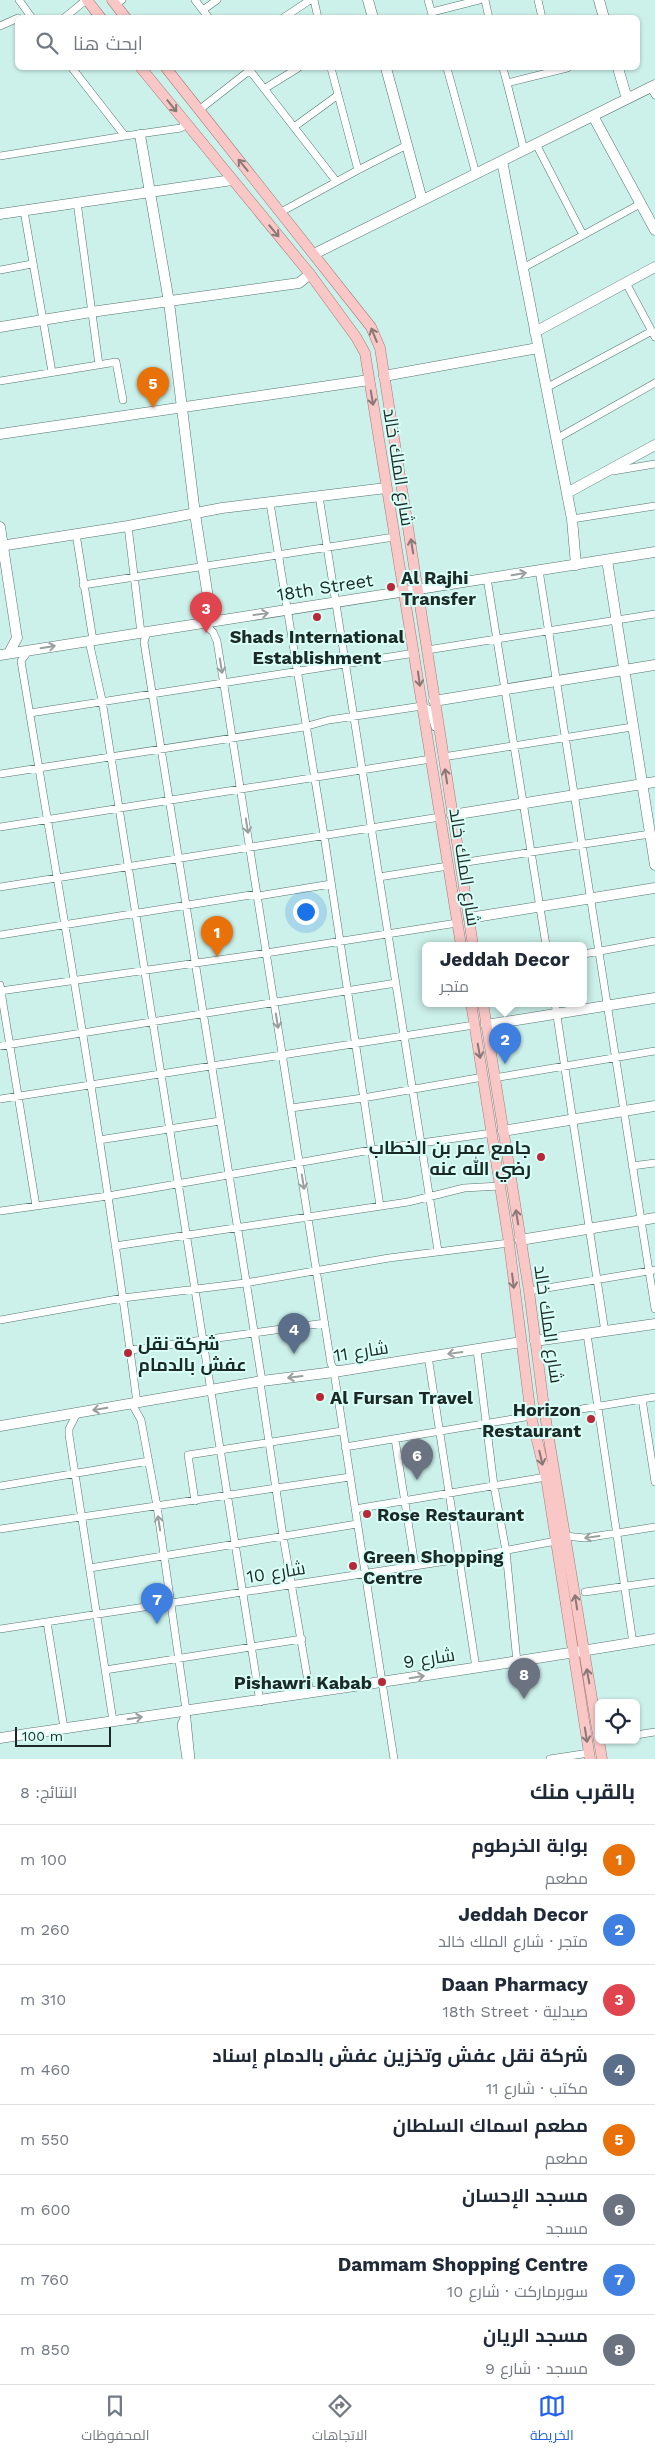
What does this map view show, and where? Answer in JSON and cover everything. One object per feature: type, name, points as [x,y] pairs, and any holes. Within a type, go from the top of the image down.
[{"type":"main road","points":[[87,0],[99,15]]},
{"type":"main road","points":[[117,1],[124,15]]},
{"type":"main road","name":"شارع الملك خالد","points":[[143,70],[310,274],[356,337],[364,353],[403,592],[415,653],[460,942]]},
{"type":"main road","name":"شارع الملك خالد","points":[[168,70],[371,327],[380,348],[473,942]]},
{"type":"main road","name":"شارع الملك خالد","points":[[472,1007],[509,1243],[531,1416],[560,1538]]},
{"type":"main road","name":"شارع الملك خالد","points":[[484,1007],[529,1291],[560,1538],[578,1651]]},
{"type":"main road","points":[[521,1342],[535,1341]]},
{"type":"main road","points":[[578,1651],[595,1715]]},
{"type":"main road","points":[[578,1651],[590,1756]]},
{"type":"main road","points":[[602,1744],[602,1759]]},
{"type":"street","points":[[19,0],[30,15]]},
{"type":"street","points":[[68,15],[87,0]]},
{"type":"street","points":[[195,0],[207,15]]},
{"type":"street","points":[[203,10],[217,0]]},
{"type":"street","points":[[289,15],[312,0],[317,15]]},
{"type":"street","points":[[368,0],[372,15]]},
{"type":"street","points":[[428,0],[432,15],[479,0]]},
{"type":"street","points":[[485,0],[489,15]]},
{"type":"street","points":[[538,0],[541,15]]},
{"type":"street","points":[[599,0],[603,15]]},
{"type":"street","points":[[0,26],[15,19]]},
{"type":"street","points":[[74,70],[125,136]]},
{"type":"street","points":[[199,110],[248,70]]},
{"type":"street","points":[[250,70],[336,182]]},
{"type":"street","points":[[264,89],[295,70]]},
{"type":"street","points":[[332,70],[358,170]]},
{"type":"street","points":[[387,70],[422,200]]},
{"type":"street","points":[[448,70],[476,174]]},
{"type":"street","points":[[504,70],[524,150]]},
{"type":"street","points":[[507,83],[552,70]]},
{"type":"street","points":[[619,70],[627,99]]},
{"type":"street","points":[[314,254],[627,99],[654,89]]},
{"type":"street","points":[[294,127],[338,95]]},
{"type":"street","points":[[592,116],[655,230]]},
{"type":"street","points":[[0,156],[181,128],[186,124]]},
{"type":"street","points":[[140,135],[169,302],[195,514],[210,610],[218,620]]},
{"type":"street","points":[[536,144],[583,235]]},
{"type":"street","points":[[281,212],[407,146]]},
{"type":"street","points":[[502,161],[572,519],[576,565]]},
{"type":"street","points":[[0,214],[232,180]]},
{"type":"street","points":[[77,202],[99,365]]},
{"type":"street","points":[[523,268],[640,204]]},
{"type":"street","points":[[24,211],[41,319],[52,372]]},
{"type":"street","points":[[0,270],[32,264]]},
{"type":"street","points":[[535,332],[655,268]]},
{"type":"street","points":[[0,327],[41,319],[299,283],[310,274]]},
{"type":"street","points":[[546,388],[653,334],[626,283]]},
{"type":"street","points":[[384,376],[538,348]]},
{"type":"street","points":[[0,381],[116,362],[123,400]]},
{"type":"street","points":[[0,434],[369,380]]},
{"type":"street","points":[[556,439],[655,383]]},
{"type":"street","points":[[567,493],[655,445]]},
{"type":"street","points":[[606,472],[655,464]]},
{"type":"street","points":[[1,545],[128,526],[222,508],[270,504],[386,488]]},
{"type":"street","points":[[319,496],[438,1251]]},
{"type":"street","points":[[270,504],[304,727],[324,835],[354,1045],[380,1206]]},
{"type":"street","points":[[572,519],[655,506]]},
{"type":"street","points":[[128,526],[134,578],[144,632],[144,642],[210,1067],[255,1334],[283,1536],[293,1585],[310,1693]]},
{"type":"street","points":[[0,527],[1,545],[17,638],[4,654]]},
{"type":"street","points":[[76,534],[91,641],[171,1129],[226,1496],[260,1702]]},
{"type":"street","points":[[83,585],[394,537]]},
{"type":"street","name":"18th Street","points":[[4,654],[655,552]]},
{"type":"street","points":[[607,560],[655,865]]},
{"type":"street","points":[[539,570],[640,1220],[652,1270],[655,1309]]},
{"type":"street","points":[[488,578],[546,942]]},
{"type":"street","points":[[427,650],[655,614]]},
{"type":"street","points":[[203,623],[213,632],[217,640],[331,1364],[338,1372],[344,1447],[366,1574],[394,1759]]},
{"type":"street","points":[[29,650],[21,661],[108,1196],[131,1350],[134,1404],[142,1420],[172,1604],[191,1759]]},
{"type":"street","points":[[30,713],[102,700],[153,694],[346,662],[415,653]]},
{"type":"street","points":[[434,701],[655,665]]},
{"type":"street","points":[[0,774],[233,739],[304,727],[329,720],[422,706],[430,710],[443,757],[514,744],[632,727]]},
{"type":"street","points":[[0,827],[431,759]]},
{"type":"street","points":[[452,815],[655,782]]},
{"type":"street","points":[[0,887],[440,817]]},
{"type":"street","points":[[460,863],[581,845],[651,831]]},
{"type":"street","points":[[379,877],[448,866]]},
{"type":"street","points":[[0,935],[331,884]]},
{"type":"street","points":[[469,918],[655,888]]},
{"type":"street","points":[[36,1206],[0,989],[73,981],[457,923]]},
{"type":"street","points":[[587,954],[655,941]]},
{"type":"street","points":[[0,1046],[396,983]]},
{"type":"street","points":[[486,1025],[655,998]]},
{"type":"street","points":[[555,1007],[605,1332]]},
{"type":"street","points":[[0,1099],[474,1025]]},
{"type":"street","points":[[494,1078],[655,1052]]},
{"type":"street","points":[[291,1108],[363,1098],[483,1077]]},
{"type":"street","points":[[503,1131],[655,1106]]},
{"type":"street","points":[[99,1140],[220,1121]]},
{"type":"street","points":[[0,1211],[108,1196],[178,1182],[300,1164],[371,1150],[492,1133]]},
{"type":"street","points":[[632,1166],[655,1162]]},
{"type":"street","points":[[115,1246],[380,1206],[464,1188],[500,1186]]},
{"type":"street","points":[[520,1240],[655,1218]]},
{"type":"street","points":[[0,1320],[123,1298],[245,1283],[438,1251],[509,1243]]},
{"type":"street","points":[[529,1291],[652,1270]]},
{"type":"street","points":[[131,1350],[325,1323]]},
{"type":"street","points":[[535,1341],[655,1324]]},
{"type":"street","points":[[587,1334],[633,1643]]},
{"type":"street","name":"شارع 11","points":[[0,1426],[211,1390],[338,1372],[521,1342]]},
{"type":"street","points":[[477,1350],[494,1486],[506,1551],[517,1662]]},
{"type":"street","points":[[428,1356],[476,1668]]},
{"type":"street","points":[[545,1415],[655,1397]]},
{"type":"street","points":[[642,1399],[653,1459],[655,1482]]},
{"type":"street","points":[[77,1413],[69,1430],[113,1721]]},
{"type":"street","points":[[344,1447],[486,1426],[531,1416]]},
{"type":"street","points":[[194,1500],[188,1455],[342,1431]]},
{"type":"street","points":[[394,1439],[406,1500],[415,1566]]},
{"type":"street","points":[[0,1486],[149,1461]]},
{"type":"street","points":[[0,1529],[350,1477]]},
{"type":"street","points":[[355,1508],[450,1495],[546,1477]]},
{"type":"street","points":[[90,1568],[357,1524]]},
{"type":"street","name":"شارع 10","points":[[0,1629],[460,1559],[506,1551],[560,1538],[585,1538],[655,1527]]},
{"type":"street","points":[[585,1592],[655,1582]]},
{"type":"street","points":[[47,1622],[64,1728]]},
{"type":"street","points":[[105,1670],[302,1639]]},
{"type":"street","name":"شارع 9","points":[[0,1738],[186,1710],[260,1702],[655,1639]]},
{"type":"street","points":[[186,1710],[181,1725],[186,1759]]},
{"type":"street","points":[[640,1734],[655,1732]]},
{"type":"street","points":[[550,1759],[590,1756]]},
{"type":"place","name":"مطعم اسماك السلطان","points":[[153,408]]},
{"type":"place","name":"Al Rajhi Transfer","points":[[391,587]]},
{"type":"place","name":"Shads International Establishment","points":[[317,617]]},
{"type":"place","name":"Daan Pharmacy","points":[[206,633]]},
{"type":"place","name":"بوابة الخرطوم","points":[[217,957]]},
{"type":"place","name":"Jeddah Decor","points":[[505,1064]]},
{"type":"place","name":"جامع عمر بن الخطاب رضي الله عنه","points":[[541,1157]]},
{"type":"place","name":"شركة نقل عفش بالدمام","points":[[128,1353]]},
{"type":"place","name":"شركة نقل عفش وتخزين عفش بالدمام إسناد","points":[[294,1354]]},
{"type":"place","name":"Al Fursan Travel","points":[[320,1397]]},
{"type":"place","name":"Horizon Restaurant","points":[[591,1419]]},
{"type":"place","name":"مسجد الإحسان","points":[[417,1480]]},
{"type":"place","name":"Rose Restaurant","points":[[367,1514]]},
{"type":"place","name":"Green Shopping Centre","points":[[353,1566]]},
{"type":"place","name":"Dammam Shopping Centre","points":[[157,1624]]},
{"type":"place","name":"Pishawri Kabab","points":[[382,1682]]},
{"type":"place","name":"مسجد الريان","points":[[524,1699]]}]
